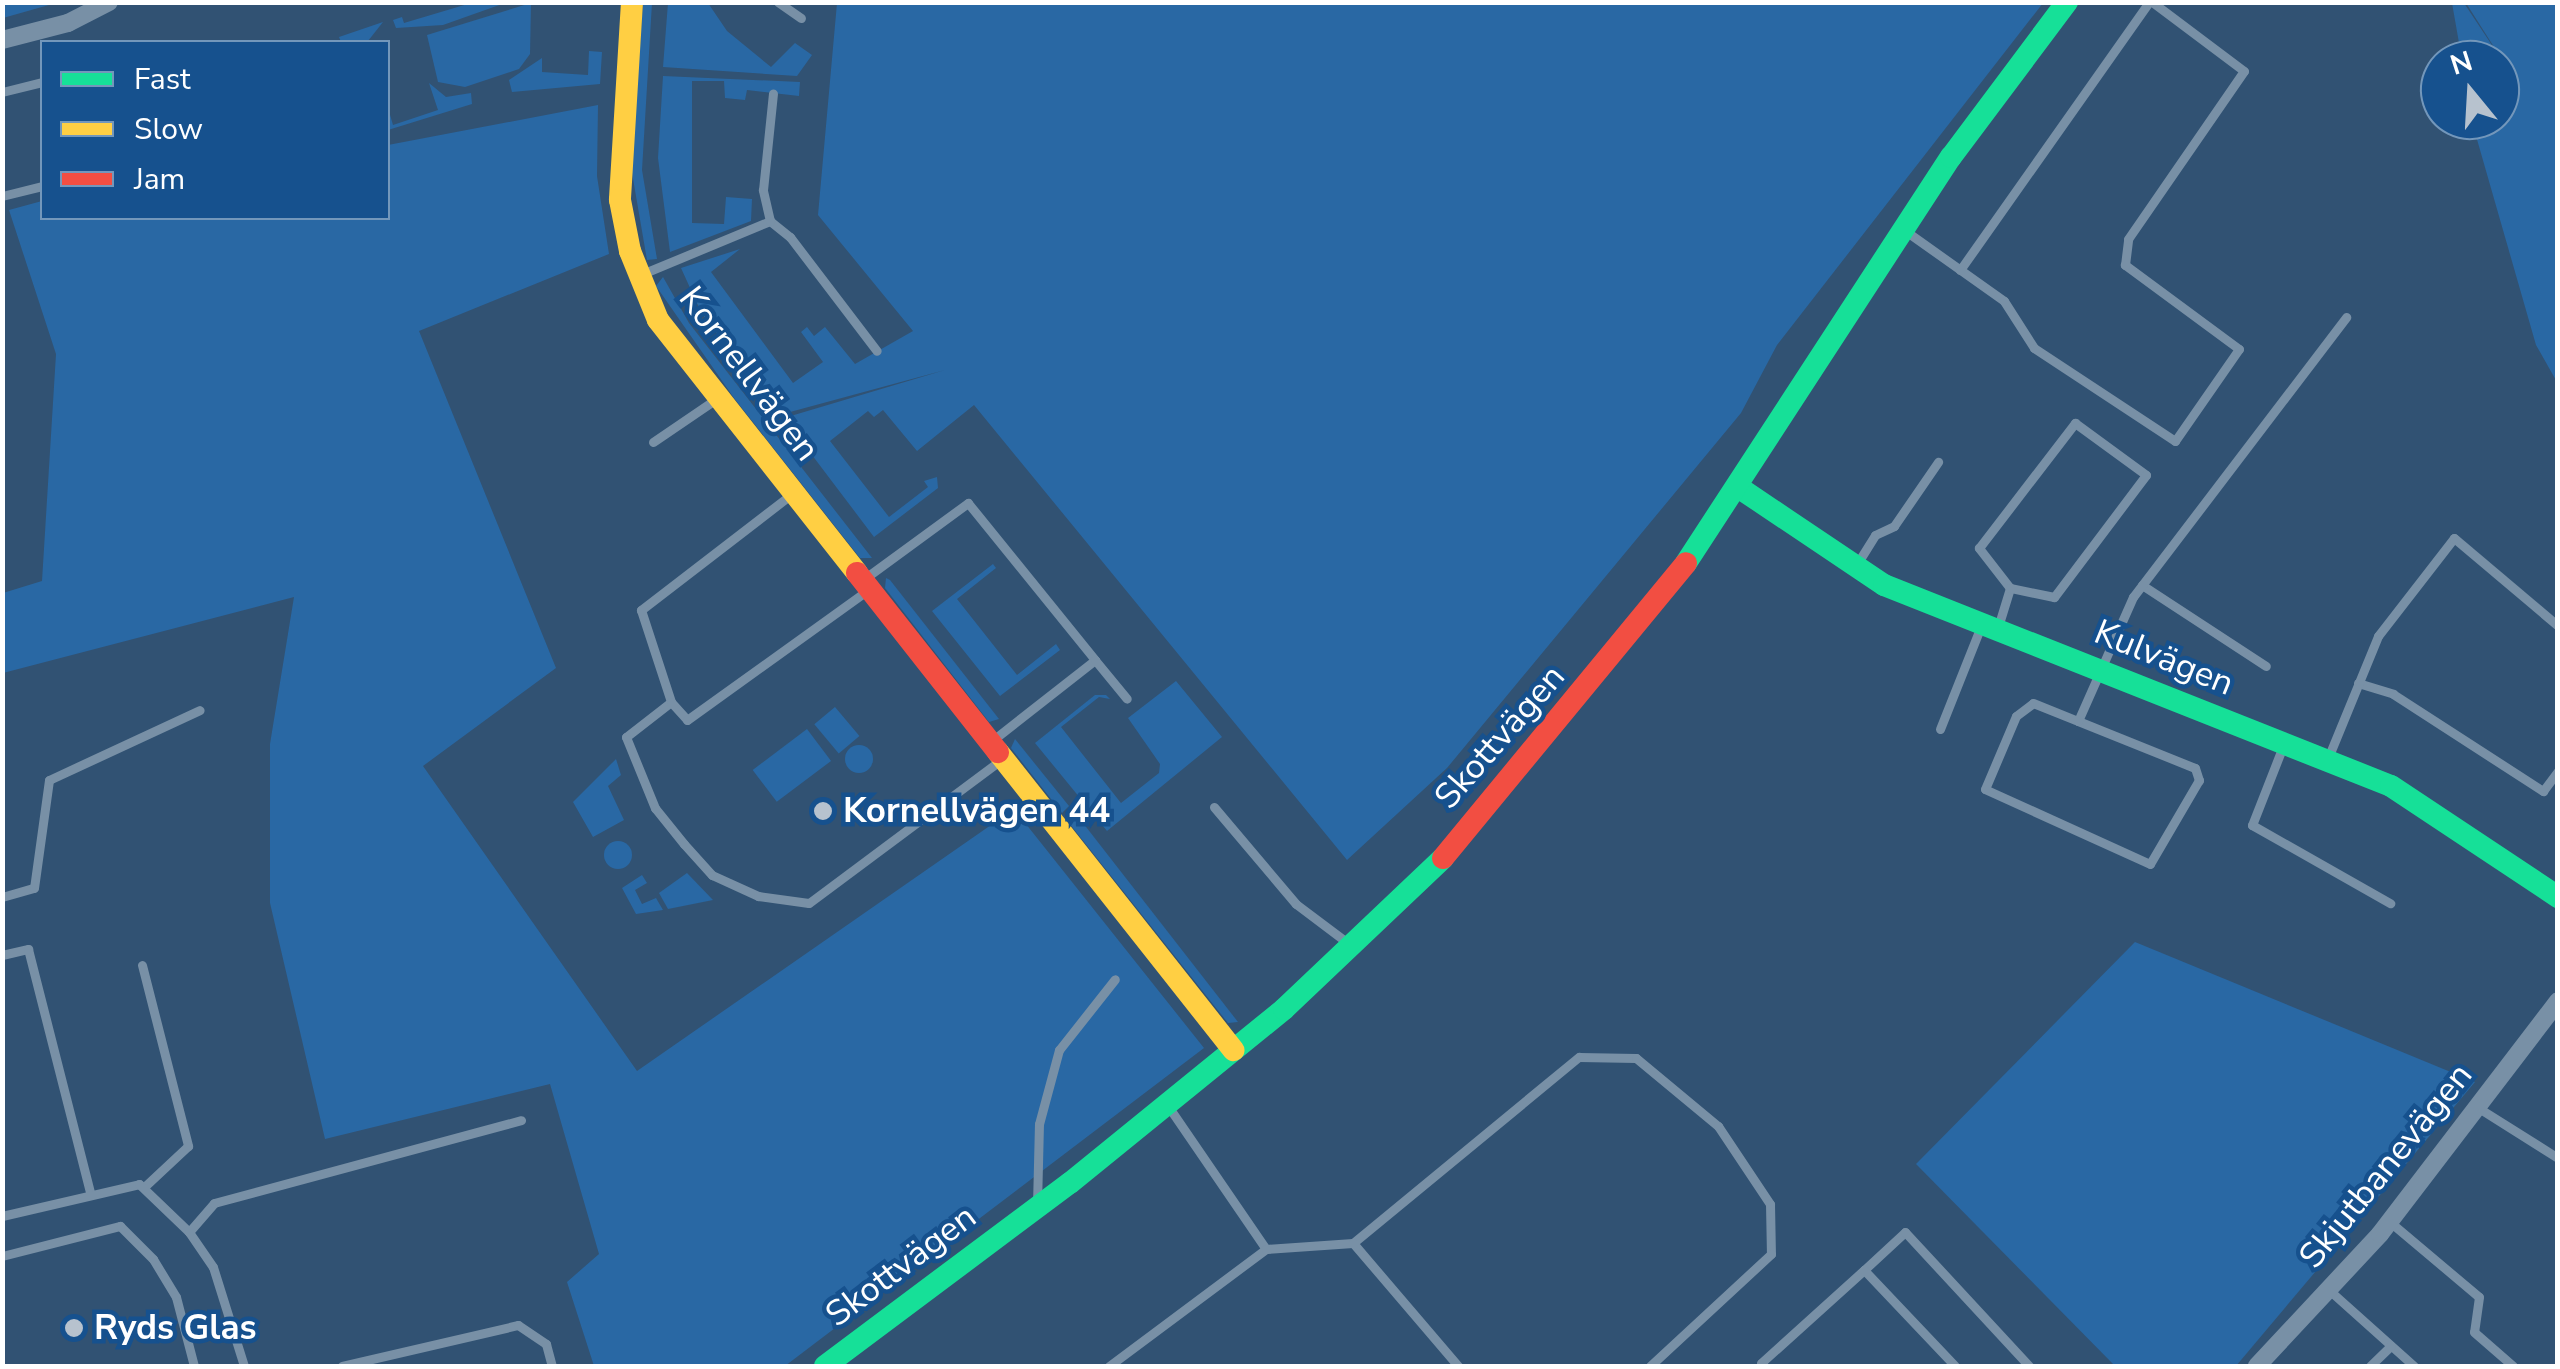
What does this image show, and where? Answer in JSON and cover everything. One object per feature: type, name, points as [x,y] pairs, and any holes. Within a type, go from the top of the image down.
[{"type":"street","points":[[2,40],[68,23],[109,2]]},
{"type":"street","name":"Kornellvägen","points":[[632,2],[619,175],[640,275],[658,320],[1233,1050]]},
{"type":"street","name":"Skottvägen","points":[[824,1366],[1036,1208],[1233,1050],[1351,945],[1457,841],[1617,654],[1741,489],[1952,156],[2067,2]]},
{"type":"street","name":"Kulvägen","points":[[1741,489],[1855,566],[1989,626],[2412,796],[2558,897]]},
{"type":"street","name":"Skjutbanevägen","points":[[2258,1366],[2390,1222],[2558,1001]]},
{"type":"lane","points":[[778,2],[801,18]]},
{"type":"lane","points":[[1907,232],[1960,270],[2004,301],[2034,348],[2175,441],[2239,349],[2125,266],[2128,240],[2244,71],[2150,2],[1960,270]]},
{"type":"lane","points":[[2,92],[40,82]]},
{"type":"lane","points":[[773,94],[763,190],[770,221],[790,237],[877,351]]},
{"type":"lane","points":[[2,196],[40,186]]},
{"type":"lane","points":[[640,275],[770,221]]},
{"type":"lane","points":[[2078,721],[2098,670],[2142,585],[2346,318]]},
{"type":"lane","points":[[653,442],[718,397]]},
{"type":"lane","points":[[2075,423],[2146,475],[2054,597],[2010,588],[1979,548],[2075,423]]},
{"type":"lane","points":[[1855,566],[1876,536],[1894,526],[1938,462]]},
{"type":"lane","name":"Kornellvägen","points":[[671,702],[640,610],[793,493]]},
{"type":"lane","points":[[1095,660],[995,752],[809,903],[758,896],[712,875],[656,808],[626,737],[671,702],[687,720],[968,503],[1095,660],[1126,699]]},
{"type":"lane","points":[[2326,760],[2378,636],[2454,538],[2558,626]]},
{"type":"lane","points":[[2142,585],[2266,666]]},
{"type":"lane","points":[[1940,729],[2010,588]]},
{"type":"lane","points":[[2358,684],[2394,694],[2543,791],[2558,771]]},
{"type":"lane","points":[[2033,703],[2078,721],[2194,768],[2199,780],[2150,864],[1985,789],[2016,716],[2033,703]]},
{"type":"lane","points":[[2,896],[34,888],[49,780],[200,710]]},
{"type":"lane","points":[[2284,743],[2252,825],[2390,904]]},
{"type":"lane","points":[[1214,807],[1296,904],[1351,945]]},
{"type":"lane","points":[[2,955],[28,949],[90,1192]]},
{"type":"lane","points":[[142,965],[188,1146],[144,1187]]},
{"type":"lane","points":[[1036,1208],[1038,1124],[1059,1050],[1116,979]]},
{"type":"lane","points":[[1109,1366],[1266,1249],[1353,1243],[1578,1057],[1636,1058],[1718,1126],[1770,1204],[1770,1254],[1650,1366]]},
{"type":"lane","points":[[1166,1104],[1266,1249]]},
{"type":"lane","points":[[2477,1108],[2558,1158]]},
{"type":"lane","points":[[189,1232],[214,1204],[520,1120]]},
{"type":"lane","points":[[2,1216],[128,1182],[144,1187],[189,1232],[224,1292],[244,1366]]},
{"type":"lane","points":[[2390,1222],[2479,1297],[2474,1332],[2513,1366]]},
{"type":"lane","points":[[2,1256],[120,1226],[153,1259],[176,1296],[194,1366]]},
{"type":"lane","points":[[1764,1366],[1761,1363],[1906,1232],[2029,1366]]},
{"type":"lane","points":[[1353,1243],[1458,1366]]},
{"type":"lane","points":[[1864,1270],[1955,1366]]},
{"type":"lane","points":[[2329,1290],[2414,1366]]},
{"type":"lane","points":[[342,1366],[518,1326],[546,1344],[552,1366]]},
{"type":"lane","points":[[2370,1366],[2391,1346]]},
{"type":"shaded area","points":[[3,2],[56,2],[56,3],[3,18]]},
{"type":"shaded area","points":[[471,3],[505,3],[443,25],[396,28],[393,20],[402,17],[404,23]]},
{"type":"shaded area","points":[[531,3],[530,54],[519,69],[465,87],[438,82],[427,35]]},
{"type":"shaded area","points":[[643,3],[652,3],[642,170],[657,259],[647,260],[631,167]]},
{"type":"shaded area","points":[[668,3],[708,3],[727,31],[771,67],[795,43],[812,55],[797,76],[663,67]]},
{"type":"shaded area","points":[[837,3],[2043,3],[1777,345],[1741,413],[1447,768],[1347,860],[974,405],[917,451],[883,410],[874,417],[868,411],[830,441],[889,517],[928,487],[924,481],[937,477],[938,488],[874,537],[784,418],[945,370],[779,415],[701,312],[681,268],[740,249],[711,272],[793,383],[823,362],[801,332],[807,327],[814,336],[825,327],[855,364],[913,331],[818,215]]},
{"type":"shaded area","points":[[2452,3],[2464,3],[2489,40],[2458,40]]},
{"type":"shaded area","points":[[2466,3],[2557,3],[2557,382],[2536,345],[2477,140],[2520,140],[2520,40],[2490,40]]},
{"type":"shaded area","points":[[383,22],[369,40],[339,37]]},
{"type":"shaded area","points":[[589,51],[602,52],[600,84],[512,92],[509,80],[542,58],[542,72],[588,75]]},
{"type":"shaded area","points":[[663,76],[800,82],[799,96],[747,90],[745,100],[725,98],[724,81],[692,81],[692,223],[724,224],[726,197],[752,199],[751,221],[670,252],[658,158]]},
{"type":"shaded area","points":[[429,83],[446,97],[471,93],[472,104],[390,129],[390,115],[393,125],[438,110]]},
{"type":"shaded area","points":[[598,105],[597,176],[609,254],[419,331],[556,668],[423,766],[637,1071],[1014,809],[1204,1048],[785,1366],[594,1366],[567,1282],[599,1254],[550,1084],[325,1139],[270,903],[270,744],[294,597],[3,673],[3,593],[42,581],[56,354],[9,210],[40,202],[40,220],[390,220],[390,145]]},
{"type":"shaded area","points":[[663,277],[689,323],[872,558],[860,558],[734,398],[656,286]]},
{"type":"shaded area","points":[[993,564],[996,568],[957,599],[1017,675],[1056,644],[1060,650],[1000,696],[932,611]]},
{"type":"shaded area","points":[[886,578],[999,719],[989,722],[885,588]]},
{"type":"shaded area","points":[[1176,681],[1222,737],[1107,831],[1035,743],[1095,695],[1106,695],[1110,699],[1099,697],[1061,727],[1121,803],[1159,773],[1160,764],[1128,718]]},
{"type":"shaded area","points":[[835,707],[859,736],[839,753],[814,724]]},
{"type":"shaded area","points":[[807,729],[831,761],[777,802],[753,770]]},
{"type":"shaded area","points":[[1015,739],[1069,806],[1062,813],[1011,748]]},
{"type":"shaded area","points":[[859,745],[869,749],[873,759],[869,769],[859,773],[849,769],[845,759],[849,749]]},
{"type":"shaded area","points":[[616,759],[621,775],[608,786],[624,820],[593,837],[573,802]]},
{"type":"shaded area","points":[[1076,816],[1238,1022],[1228,1023],[1069,823]]},
{"type":"shaded area","points":[[618,841],[628,845],[632,855],[628,865],[618,869],[608,865],[604,855],[608,845]]},
{"type":"shaded area","points":[[687,873],[713,900],[668,909],[659,893]]},
{"type":"shaded area","points":[[642,875],[647,883],[635,890],[642,904],[656,898],[663,910],[636,914],[622,888]]},
{"type":"shaded area","points":[[2135,942],[2475,1082],[2236,1366],[2115,1366],[1916,1164]]},
{"type":"traffic: fast","points":[[1686,563],[1951,157],[2067,2]]},
{"type":"traffic: fast","points":[[1741,489],[1884,585],[2391,786],[2558,897]]},
{"type":"traffic: fast","points":[[825,1366],[1070,1183],[1284,1009],[1443,858]]},
{"type":"traffic: slow","points":[[632,2],[620,200],[630,251],[658,320],[857,573]]},
{"type":"traffic: slow","points":[[998,752],[1233,1050]]},
{"type":"traffic: jam","points":[[1443,858],[1686,563]]},
{"type":"traffic: jam","points":[[857,573],[998,752]]},
{"type":"place","name":"Kornellvägen 44","points":[[823,811]]},
{"type":"place","name":"Ryds Glas","points":[[74,1328]]}]
